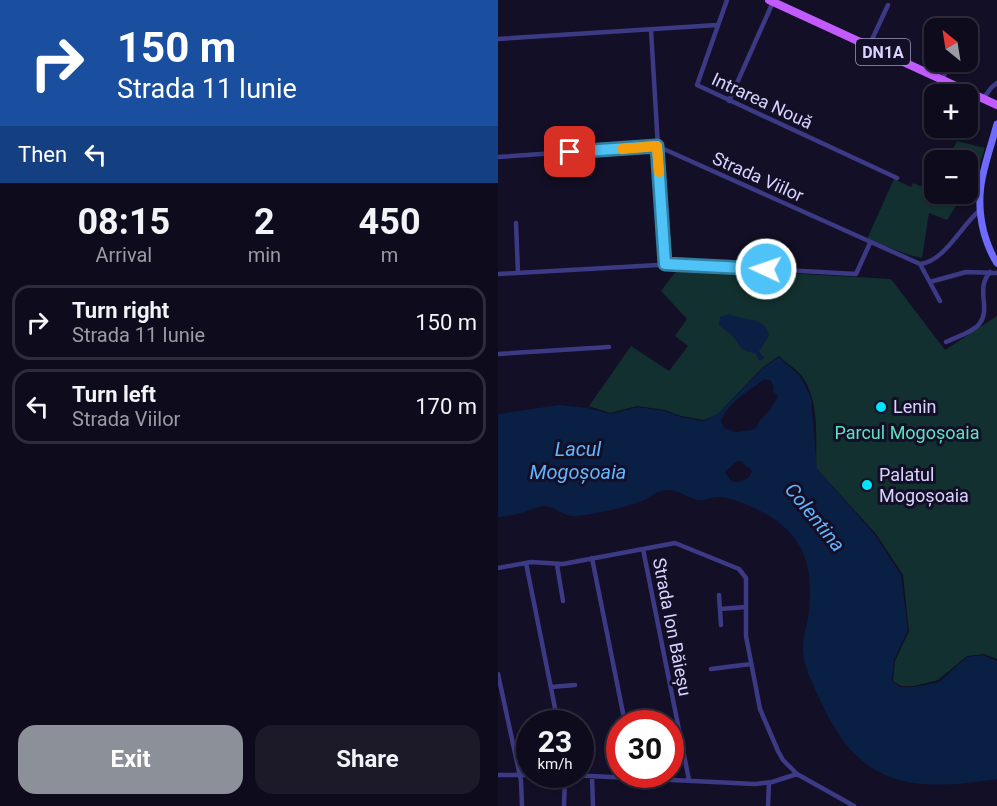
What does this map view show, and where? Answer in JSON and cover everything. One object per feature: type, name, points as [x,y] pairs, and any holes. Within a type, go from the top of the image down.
[{"type":"main road","name":"DN1A","points":[[771,1],[997,105]]},
{"type":"street","name":"Intrarea Nouă","points":[[727,0],[697,85],[897,178]]},
{"type":"street","points":[[729,101],[771,1]]},
{"type":"street","points":[[869,46],[888,6]]},
{"type":"street","points":[[498,39],[717,26]]},
{"type":"street","points":[[651,30],[665,264]]},
{"type":"street","points":[[942,79],[946,72]]},
{"type":"street","points":[[983,99],[997,83]]},
{"type":"street","points":[[997,124],[980,187],[979,212],[986,240],[997,263]]},
{"type":"street","name":"Strada Viilor","points":[[498,157],[657,146],[920,264]]},
{"type":"street","points":[[940,302],[920,264],[929,262],[942,253],[962,228],[979,212]]},
{"type":"street","points":[[516,223],[518,273]]},
{"type":"street","points":[[498,274],[665,264],[856,274],[870,243]]},
{"type":"street","points":[[946,342],[977,326],[982,320],[984,307],[982,286],[990,272]]},
{"type":"street","points":[[930,282],[957,273],[997,273]]},
{"type":"street","points":[[498,354],[609,347]]},
{"type":"street","points":[[498,568],[526,562],[557,565],[675,543],[739,569],[746,578],[746,636],[759,709],[783,760],[797,774],[854,806]]},
{"type":"street","name":"Strada Ion Băieșu","points":[[643,549],[689,780]]},
{"type":"street","points":[[592,558],[623,710]]},
{"type":"street","points":[[526,562],[555,710]]},
{"type":"street","points":[[557,565],[563,601]]},
{"type":"street","points":[[719,595],[721,625]]},
{"type":"street","points":[[720,609],[746,607]]},
{"type":"street","points":[[711,669],[751,664]]},
{"type":"street","points":[[498,674],[516,761]]},
{"type":"street","points":[[551,687],[575,685]]},
{"type":"street","points":[[684,780],[769,783],[797,774]]},
{"type":"street","points":[[498,775],[516,775]]},
{"type":"street","points":[[768,806],[769,783]]},
{"type":"street","points":[[520,788],[522,806]]},
{"type":"street","points":[[564,806],[566,788]]},
{"type":"street","points":[[592,788],[593,806]]},
{"type":"green space","points":[[957,141],[985,148],[978,169],[978,150],[952,150]]},
{"type":"green space","points":[[894,179],[911,187],[913,183],[924,187],[924,204],[957,204],[947,220],[929,213],[922,258],[867,239]]},
{"type":"green space","name":"Parcul Mogoșoaia","points":[[679,267],[891,279],[945,350],[997,316],[997,659],[984,654],[967,656],[938,680],[915,686],[901,686],[893,681],[895,661],[909,631],[903,575],[876,534],[816,468],[816,420],[811,396],[801,375],[779,356],[762,368],[718,414],[704,420],[681,416],[665,410],[637,406],[610,413],[589,406],[631,346],[669,371],[688,346],[675,336],[687,319],[661,291]]},
{"type":"water","points":[[729,314],[758,322],[767,330],[769,336],[759,351],[764,358],[760,361],[755,353],[742,349],[719,325],[720,317]]},
{"type":"water","name":"Lacul Mogoșoaia","points":[[779,357],[801,377],[811,398],[817,469],[875,535],[901,575],[908,630],[894,660],[892,681],[900,687],[915,687],[939,682],[967,657],[983,655],[997,661],[997,779],[939,785],[914,783],[892,778],[871,768],[853,752],[836,731],[805,664],[803,643],[810,603],[810,587],[805,559],[792,535],[761,511],[731,499],[719,497],[697,500],[678,492],[663,490],[636,503],[591,514],[572,516],[546,506],[498,517],[498,414],[559,405],[588,408],[610,414],[638,407],[704,421],[718,414],[763,368]],"holes":[[[765,379],[771,381],[773,391],[778,396],[756,428],[735,432],[724,428],[721,421],[728,409]],[[737,461],[742,461],[752,471],[746,479],[738,482],[731,481],[725,472]]]},
{"type":"slow traffic","points":[[622,149],[657,146],[659,172]]},
{"type":"place","name":"Lenin","points":[[881,407]]},
{"type":"place","name":"Palatul Mogoșoaia","points":[[867,485]]},
{"type":"route","points":[[570,152],[657,146],[665,264],[766,269]]},
{"type":"water label","name":"Colentina","points":[[815,517]]}]
